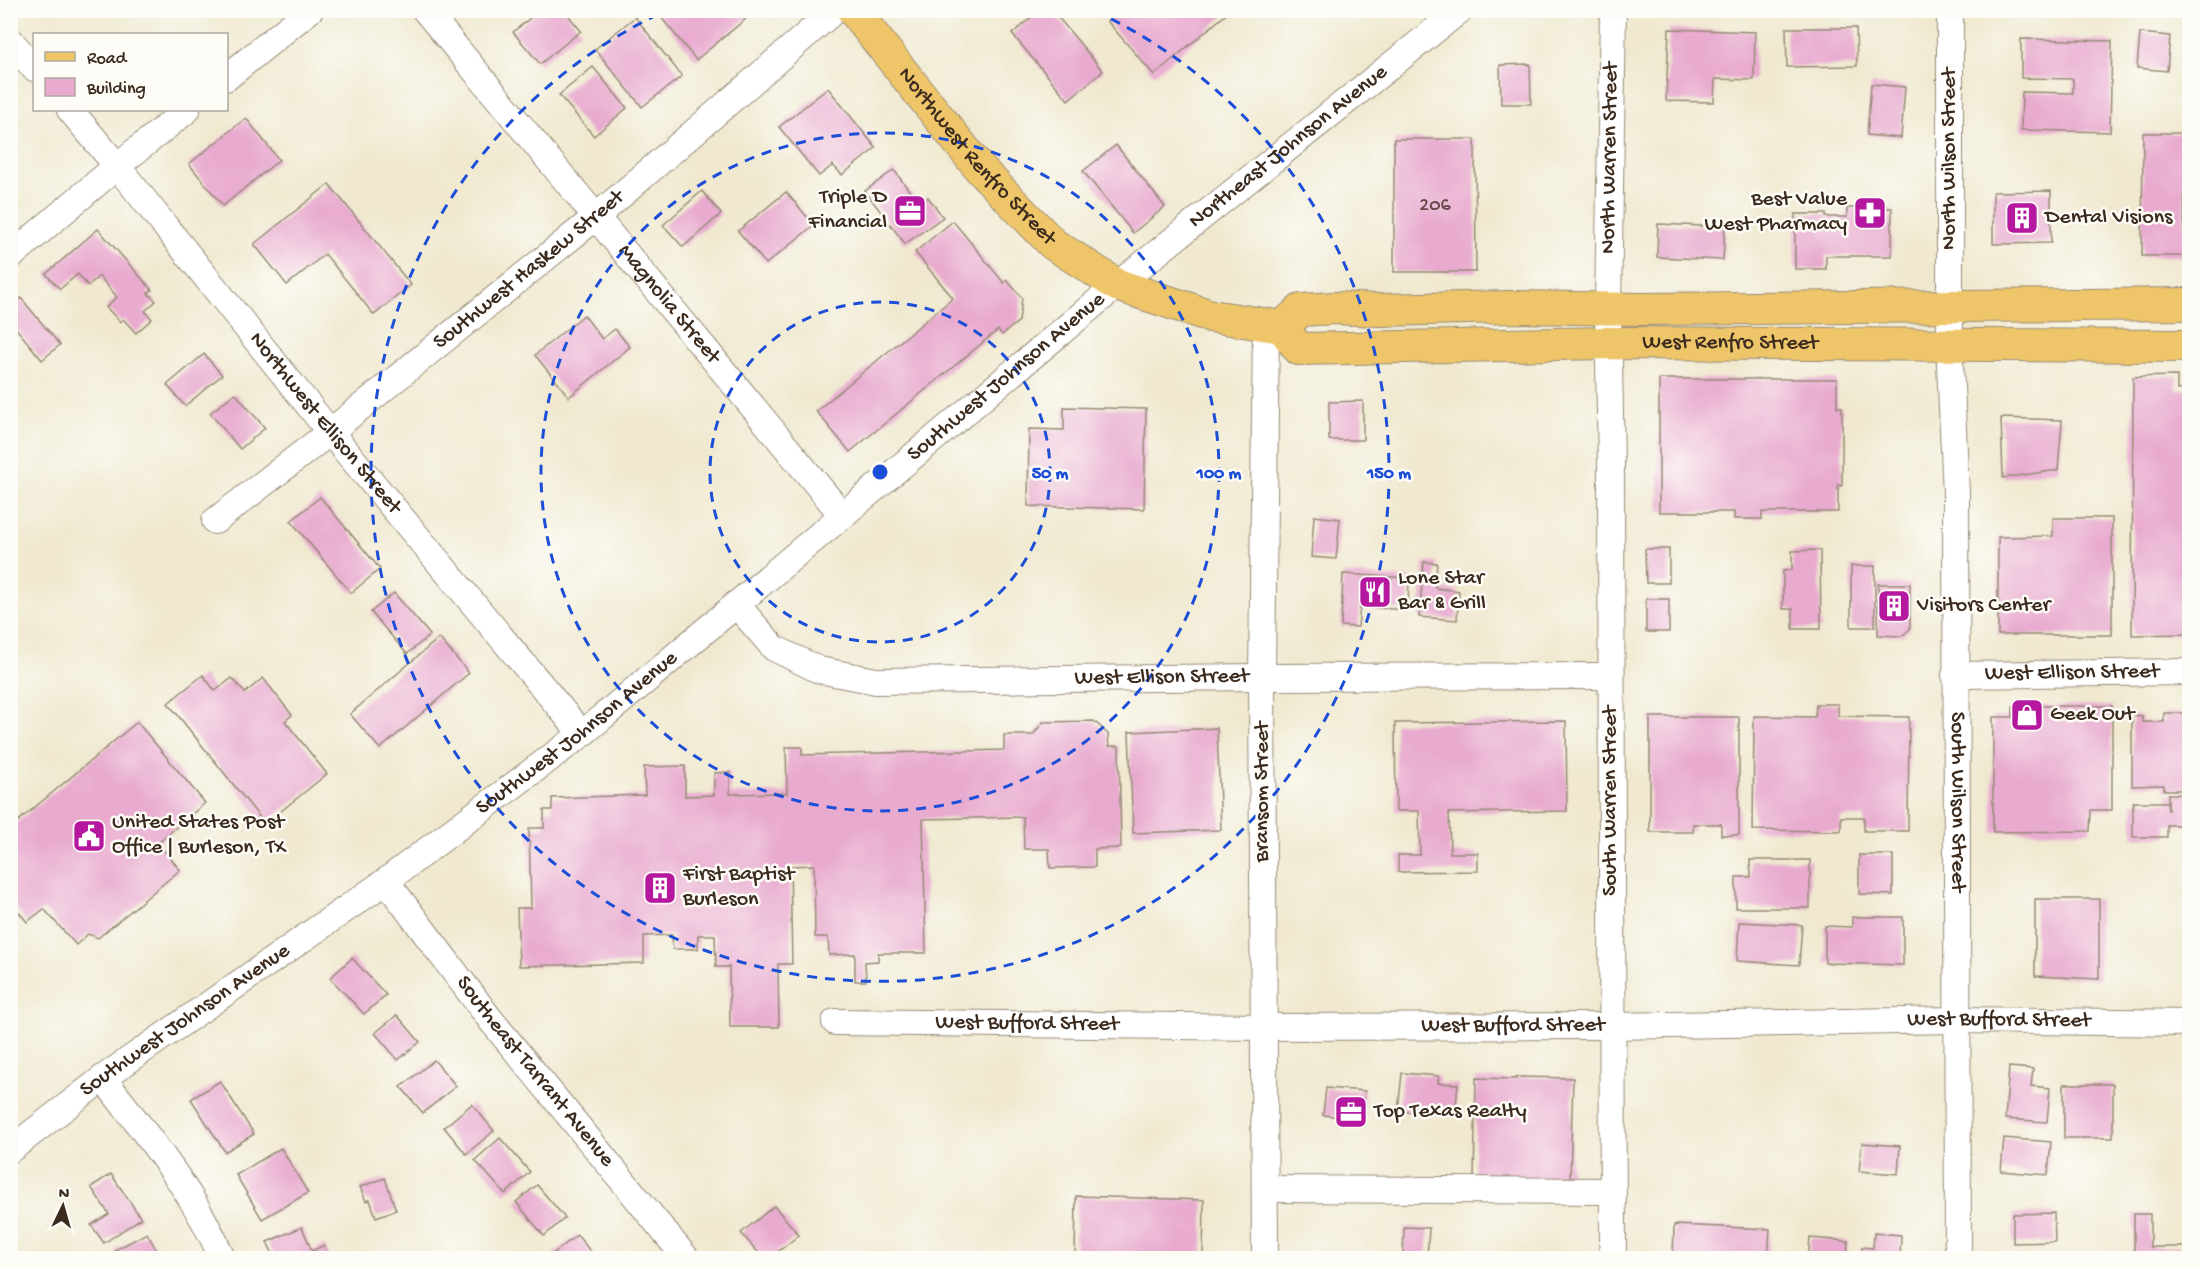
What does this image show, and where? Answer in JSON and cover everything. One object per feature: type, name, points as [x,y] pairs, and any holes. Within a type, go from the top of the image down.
[{"type":"main road","name":"Northwest Renfro Street","points":[[853,10],[987,177],[1053,244],[1117,285]]},
{"type":"main road","points":[[1117,285],[1211,316],[1274,326]]},
{"type":"main road","name":"West Renfro Street","points":[[2190,304],[1950,308],[1379,310],[1335,308],[1301,310],[1274,326],[1299,349],[1608,343],[2190,346]]},
{"type":"street","points":[[228,76],[310,10]]},
{"type":"street","name":"Magnolia Street","points":[[425,10],[843,516]]},
{"type":"street","name":"Southwest Haskew Street","points":[[215,521],[330,432],[596,217],[835,10]]},
{"type":"street","name":"Northeast Johnson Avenue","points":[[1117,285],[1460,10]]},
{"type":"street","name":"North Warren Street","points":[[1608,343],[1613,10]]},
{"type":"street","name":"North Wilson Street","points":[[1950,10],[1950,345]]},
{"type":"street","points":[[10,40],[33,67]]},
{"type":"street","name":"Northwest Ellison Street","points":[[71,111],[330,432],[582,734]]},
{"type":"street","points":[[10,257],[186,111]]},
{"type":"street","name":"Southwest Johnson Avenue","points":[[10,1150],[103,1078],[386,880],[582,734],[1117,285]]},
{"type":"street","name":"Bransom Street","points":[[1265,1258],[1262,677],[1274,326]]},
{"type":"street","name":"South Warren Street","points":[[1608,343],[1611,466],[1613,1258]]},
{"type":"street","name":"South Wilson Street","points":[[1950,345],[1956,494],[1958,1258]]},
{"type":"street","name":"West Ellison Street","points":[[736,604],[774,648],[819,670],[876,681],[1611,676]]},
{"type":"street","name":"West Ellison Street","points":[[1955,675],[2190,672]]},
{"type":"street","name":"Southeast Tarrant Avenue","points":[[386,880],[490,1019],[686,1258]]},
{"type":"street","name":"West Bufford Street","points":[[836,1022],[1264,1027],[1611,1026],[1957,1020],[2190,1023]]},
{"type":"street","points":[[103,1078],[178,1176],[205,1222],[222,1258]]},
{"type":"street","points":[[1265,1189],[1613,1191]]},
{"type":"building","points":[[540,10],[564,10],[581,31],[540,64],[513,32]]},
{"type":"building","points":[[655,10],[743,10],[748,17],[696,60]]},
{"type":"building","points":[[1040,10],[1052,10],[1103,71],[1068,100],[1012,34]]},
{"type":"building","points":[[1119,10],[1231,10],[1154,75],[1107,21]]},
{"type":"building","points":[[635,17],[682,76],[642,107],[595,49]]},
{"type":"building","points":[[1786,28],[1856,28],[1857,66],[1787,67]]},
{"type":"building","points":[[1669,29],[1755,32],[1754,80],[1715,79],[1714,102],[1666,101]]},
{"type":"building","points":[[2140,33],[2170,36],[2167,71],[2137,68]]},
{"type":"building","points":[[2021,39],[2112,41],[2110,132],[2021,130],[2022,92],[2073,93],[2073,79],[2021,78]]},
{"type":"building","points":[[1530,64],[1531,104],[1501,104],[1500,65]]},
{"type":"building","points":[[593,67],[627,108],[594,136],[559,95]]},
{"type":"building","points":[[1871,84],[1905,87],[1901,138],[1867,135]]},
{"type":"building","points":[[828,88],[876,148],[842,175],[833,165],[819,176],[779,127]]},
{"type":"building","points":[[246,118],[279,160],[223,206],[189,164]]},
{"type":"building","points":[[2143,133],[2185,133],[2184,256],[2142,256]]},
{"type":"building","points":[[1394,139],[1475,139],[1476,272],[1394,272]]},
{"type":"building","points":[[1116,145],[1165,207],[1133,233],[1083,171]]},
{"type":"building","points":[[894,170],[919,204],[928,197],[943,217],[905,244],[865,191]]},
{"type":"building","points":[[329,184],[411,285],[374,315],[325,254],[287,285],[254,244]]},
{"type":"building","points":[[702,191],[721,214],[683,247],[663,225]]},
{"type":"building","name":"Dental Visions","points":[[2051,191],[2051,243],[1993,244],[1993,192]]},
{"type":"building","points":[[786,192],[814,225],[766,264],[738,231]]},
{"type":"building","points":[[1847,208],[1892,208],[1892,256],[1826,256],[1826,269],[1795,269],[1795,214],[1847,217]]},
{"type":"building","points":[[953,221],[1004,283],[1007,280],[1022,298],[1019,321],[1002,335],[998,330],[850,452],[816,411],[953,298],[915,252]]},
{"type":"building","points":[[1658,224],[1725,227],[1723,260],[1657,257]]},
{"type":"building","points":[[98,229],[152,290],[148,293],[156,301],[145,311],[152,319],[136,333],[123,319],[120,322],[106,307],[117,297],[99,276],[88,286],[78,274],[60,289],[46,274]]},
{"type":"building","points":[[21,298],[60,345],[42,360],[10,321],[10,306]]},
{"type":"building","points":[[584,315],[602,339],[615,329],[630,347],[569,397],[535,355]]},
{"type":"building","points":[[204,354],[222,375],[185,406],[167,385]]},
{"type":"building","points":[[2177,376],[2177,390],[2190,389],[2190,634],[2132,635],[2133,377]]},
{"type":"building","points":[[1659,379],[1837,379],[1837,407],[1842,407],[1842,486],[1838,485],[1838,512],[1762,512],[1762,519],[1734,519],[1734,512],[1659,512]]},
{"type":"building","points":[[235,393],[265,428],[240,449],[210,413]]},
{"type":"building","points":[[1363,401],[1363,440],[1329,440],[1329,402]]},
{"type":"building","points":[[1064,407],[1146,409],[1144,509],[1028,506],[1029,429],[1064,430]]},
{"type":"building","points":[[2001,418],[2062,420],[2058,470],[2003,478]]},
{"type":"building","points":[[320,497],[380,569],[351,593],[291,521]]},
{"type":"building","points":[[1314,516],[1340,519],[1336,559],[1311,557]]},
{"type":"building","points":[[2053,518],[2112,518],[2112,635],[1998,635],[1998,537],[2053,536]]},
{"type":"building","points":[[1645,549],[1669,549],[1669,583],[1646,583]]},
{"type":"building","points":[[1820,550],[1821,629],[1793,629],[1793,609],[1783,609],[1783,571],[1792,570],[1792,551]]},
{"type":"building","points":[[1424,562],[1437,563],[1435,588],[1459,591],[1457,620],[1419,617]]},
{"type":"building","points":[[1851,566],[1875,566],[1875,627],[1851,627]]},
{"type":"building","name":"Lone Star Bar & Grill","points":[[1343,574],[1409,578],[1408,610],[1360,607],[1358,627],[1341,626]]},
{"type":"building","name":"Visitors Center","points":[[1878,584],[1910,584],[1910,629],[1902,636],[1878,635]]},
{"type":"building","points":[[394,593],[430,635],[407,654],[371,612]]},
{"type":"building","points":[[1646,599],[1669,599],[1669,632],[1646,632]]},
{"type":"building","points":[[439,638],[469,673],[380,749],[350,714]]},
{"type":"building","points":[[203,675],[215,691],[232,678],[245,693],[263,678],[292,715],[285,721],[327,774],[265,824],[168,703]]},
{"type":"building","points":[[1816,704],[1838,704],[1838,716],[1909,717],[1908,831],[1864,831],[1864,817],[1841,817],[1841,831],[1753,830],[1754,716],[1815,717]]},
{"type":"building","points":[[2013,706],[2112,706],[2112,810],[2091,810],[2090,831],[1993,832],[1993,717],[2013,717]]},
{"type":"building","points":[[2164,713],[2190,713],[2190,790],[2164,790],[2164,785],[2132,786],[2132,715],[2142,716],[2142,722],[2164,722]]},
{"type":"building","points":[[1650,717],[1739,717],[1739,835],[1721,835],[1721,824],[1693,824],[1693,832],[1650,832]]},
{"type":"building","name":"First Baptist Burleson","points":[[1094,721],[1108,734],[1109,746],[1119,746],[1121,848],[1095,849],[1095,867],[1050,868],[1049,849],[1024,849],[1023,817],[923,819],[926,953],[878,953],[878,961],[865,962],[866,981],[855,981],[855,954],[829,955],[828,937],[815,937],[814,865],[790,866],[792,964],[778,964],[779,1027],[730,1027],[729,967],[716,967],[715,935],[698,935],[698,949],[673,949],[672,935],[644,936],[644,963],[519,966],[517,908],[531,908],[529,828],[544,828],[544,810],[552,810],[552,798],[645,795],[644,767],[685,766],[685,796],[714,795],[714,773],[730,772],[730,794],[787,793],[786,747],[802,747],[802,755],[1004,750],[1004,735],[1033,735],[1043,722]]},
{"type":"building","points":[[1566,721],[1567,811],[1449,813],[1450,853],[1478,853],[1478,871],[1398,872],[1398,855],[1420,855],[1419,811],[1396,811],[1395,723]]},
{"type":"building","name":"United States Post Office | Burleson, TX","points":[[137,722],[205,803],[158,843],[180,870],[98,938],[88,934],[76,945],[44,909],[27,922],[10,901],[10,828]]},
{"type":"building","points":[[1217,728],[1221,830],[1133,833],[1129,732]]},
{"type":"building","points":[[2168,794],[2190,794],[2190,825],[2167,825],[2167,837],[2133,837],[2133,802],[2167,802],[2168,811]]},
{"type":"building","points":[[1859,855],[1893,855],[1893,895],[1859,894]]},
{"type":"building","points":[[1750,860],[1810,860],[1810,908],[1736,908],[1736,877],[1751,877]]},
{"type":"building","points":[[2035,899],[2099,899],[2099,979],[2035,976]]},
{"type":"building","points":[[1852,917],[1903,917],[1903,965],[1825,963],[1825,926],[1852,927]]},
{"type":"building","points":[[1739,922],[1802,925],[1799,965],[1737,961]]},
{"type":"building","points":[[352,958],[386,995],[364,1014],[330,978]]},
{"type":"building","points":[[397,1015],[420,1042],[398,1060],[375,1033]]},
{"type":"building","points":[[434,1060],[456,1086],[423,1113],[401,1087]]},
{"type":"building","points":[[2009,1067],[2033,1069],[2031,1086],[2050,1088],[2047,1122],[2005,1119]]},
{"type":"building","points":[[1402,1073],[1439,1076],[1438,1083],[1458,1084],[1455,1116],[1398,1111]]},
{"type":"building","points":[[1516,1077],[1573,1078],[1570,1180],[1474,1178],[1476,1078],[1516,1079]]},
{"type":"building","points":[[220,1081],[254,1134],[225,1152],[191,1099]]},
{"type":"building","points":[[2064,1084],[2113,1084],[2113,1138],[2064,1138]]},
{"type":"building","points":[[1326,1088],[1365,1091],[1362,1119],[1323,1115]]},
{"type":"building","points":[[472,1104],[494,1131],[466,1154],[444,1127]]},
{"type":"building","points":[[500,1138],[530,1172],[505,1194],[475,1160]]},
{"type":"building","points":[[2004,1138],[2051,1142],[2048,1175],[2001,1171]]},
{"type":"building","points":[[1862,1143],[1900,1146],[1898,1174],[1859,1171]]},
{"type":"building","points":[[281,1148],[308,1193],[262,1219],[236,1175]]},
{"type":"building","points":[[111,1174],[141,1218],[104,1243],[91,1225],[109,1214],[91,1187]]},
{"type":"building","points":[[385,1178],[396,1210],[376,1217],[370,1200],[366,1201],[360,1187]]},
{"type":"building","points":[[537,1185],[565,1218],[544,1236],[516,1202]]},
{"type":"building","points":[[1076,1196],[1204,1200],[1203,1258],[1075,1258]]},
{"type":"building","points":[[774,1206],[799,1235],[770,1258],[763,1258],[741,1233]]},
{"type":"building","points":[[2054,1213],[2055,1242],[2013,1243],[2013,1214]]},
{"type":"building","points":[[2134,1214],[2150,1214],[2150,1247],[2190,1247],[2190,1258],[2134,1258]]},
{"type":"building","points":[[1674,1225],[1770,1229],[1768,1258],[1673,1258]]},
{"type":"building","points":[[302,1227],[312,1251],[324,1245],[330,1258],[275,1258],[267,1242]]},
{"type":"building","points":[[1404,1227],[1429,1228],[1427,1258],[1403,1258]]},
{"type":"building","points":[[147,1233],[161,1258],[120,1258],[115,1250]]},
{"type":"building","points":[[1874,1233],[1901,1235],[1900,1258],[1861,1258],[1862,1247],[1873,1248]]},
{"type":"building","points":[[577,1235],[596,1258],[556,1258],[553,1254]]},
{"type":"building","points":[[1810,1238],[1848,1241],[1847,1258],[1808,1258]]},
{"type":"place","name":"Triple D Financial","points":[[910,211]]},
{"type":"place","name":"Best Value West Pharmacy","points":[[1870,213]]},
{"type":"place","name":"Dental Visions","points":[[2022,218]]},
{"type":"place","name":"Lone Star Bar & Grill","points":[[1375,592]]},
{"type":"place","name":"Visitors Center","points":[[1894,606]]},
{"type":"place","name":"Geek Out","points":[[2027,715]]},
{"type":"place","name":"United States Post Office | Burleson, TX","points":[[89,836]]},
{"type":"place","name":"First Baptist Burleson","points":[[660,888]]},
{"type":"place","name":"Top Texas Realty","points":[[1351,1112]]}]
